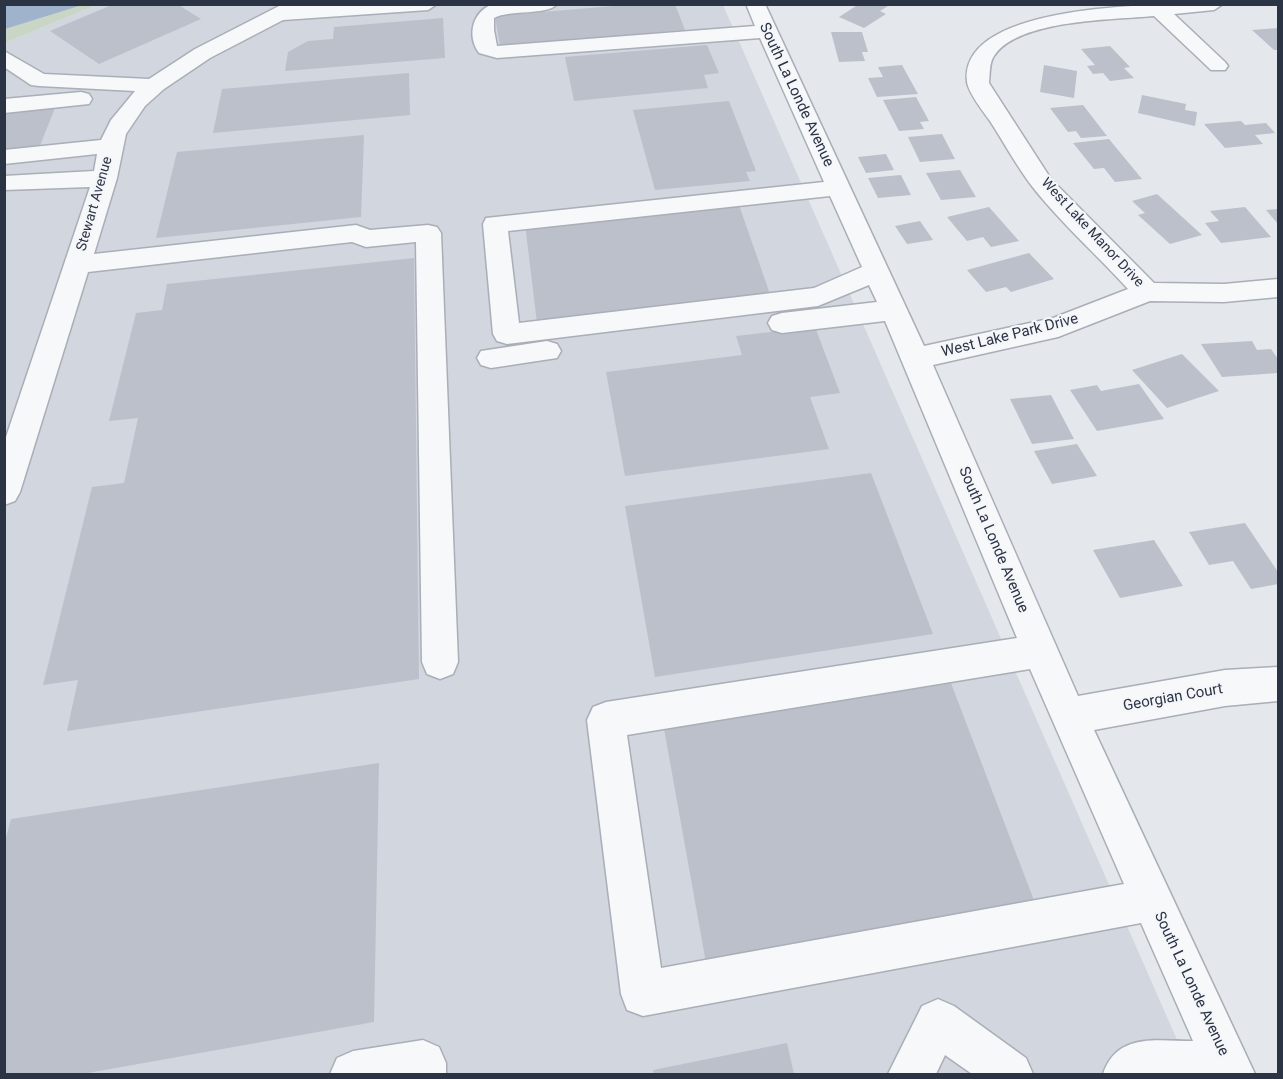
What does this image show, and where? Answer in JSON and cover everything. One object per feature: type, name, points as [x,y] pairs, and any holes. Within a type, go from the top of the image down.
[{"type":"street","points":[[291,9],[428,4]]},
{"type":"street","points":[[548,4],[500,8],[487,14],[484,18],[486,49],[497,52],[761,18]]},
{"type":"street","name":"West Lake Manor Drive","points":[[1147,292],[1043,184],[978,83],[981,61],[987,50],[1004,36],[1026,27],[1056,20],[1214,4]]},
{"type":"street","name":"Stewart Avenue","points":[[4,492],[105,178],[111,146],[122,121],[149,90],[178,69],[291,9]]},
{"type":"street","points":[[1159,10],[1218,66]]},
{"type":"street","name":"South La Londe Avenue","points":[[761,18],[916,358],[1068,716],[1230,1069]]},
{"type":"street","points":[[4,57],[39,80],[149,90]]},
{"type":"street","points":[[4,106],[149,90]]},
{"type":"street","points":[[4,157],[111,146]]},
{"type":"street","points":[[4,183],[41,183],[105,178]]},
{"type":"street","points":[[838,188],[495,224],[507,334],[818,297],[876,271]]},
{"type":"street","points":[[78,264],[356,233],[366,239],[428,233],[440,662]]},
{"type":"street","name":"West Lake Park Drive","points":[[916,358],[1058,327],[1147,292],[1224,293],[1278,288]]},
{"type":"street","points":[[491,358],[894,310]]},
{"type":"street","points":[[1041,651],[606,720],[643,994],[1152,900]]},
{"type":"street","name":"Georgian Court","points":[[1068,716],[1225,688],[1278,684]]},
{"type":"street","points":[[911,1074],[938,1022],[1010,1074]]},
{"type":"street","points":[[353,1074],[423,1063],[423,1074]]},
{"type":"street","points":[[1126,1074],[1136,1065],[1230,1069]]},
{"type":"shaded area","points":[[96,5],[723,5],[1192,1074],[5,1074],[5,43]]},
{"type":"green space","points":[[5,5],[96,5],[5,43]]},
{"type":"water","points":[[5,4],[82,4],[82,5],[5,29]]},
{"type":"building","points":[[114,4],[177,4],[201,19],[99,64],[50,31]]},
{"type":"building","points":[[637,4],[675,4],[685,30],[500,46],[495,16]]},
{"type":"building","points":[[859,4],[888,6],[880,11],[886,14],[864,28],[839,17]]},
{"type":"building","points":[[443,18],[445,58],[285,71],[288,52],[308,41],[333,39],[334,27]]},
{"type":"building","points":[[1278,28],[1278,50],[1274,50],[1252,30]]},
{"type":"building","points":[[831,32],[862,32],[868,52],[862,52],[865,61],[839,62]]},
{"type":"building","points":[[707,45],[719,73],[704,75],[708,88],[574,101],[565,57]]},
{"type":"building","points":[[1110,46],[1130,67],[1124,68],[1134,78],[1110,81],[1103,73],[1093,74],[1087,66],[1095,65],[1081,49]]},
{"type":"building","points":[[902,65],[918,94],[877,97],[868,78],[883,77],[878,67]]},
{"type":"building","points":[[1044,65],[1077,71],[1074,98],[1040,92]]},
{"type":"building","points":[[409,73],[410,115],[213,133],[222,89]]},
{"type":"building","points":[[1142,95],[1186,104],[1185,110],[1197,112],[1195,126],[1138,113]]},
{"type":"building","points":[[916,97],[929,121],[920,122],[924,129],[899,131],[883,100]]},
{"type":"building","points":[[729,101],[756,171],[746,172],[750,181],[655,190],[633,110]]},
{"type":"building","points":[[57,103],[39,148],[4,151],[4,107]]},
{"type":"building","points":[[1083,105],[1107,136],[1081,138],[1076,131],[1068,132],[1050,108]]},
{"type":"building","points":[[1241,121],[1245,125],[1266,123],[1275,133],[1255,135],[1263,144],[1225,148],[1204,124]]},
{"type":"building","points":[[942,134],[955,159],[920,162],[908,137]]},
{"type":"building","points":[[364,135],[361,217],[156,238],[177,152]]},
{"type":"building","points":[[1109,139],[1142,179],[1115,182],[1104,168],[1094,169],[1073,143]]},
{"type":"building","points":[[886,154],[894,170],[866,173],[858,157]]},
{"type":"building","points":[[960,170],[976,197],[941,200],[926,173]]},
{"type":"building","points":[[901,175],[911,195],[878,198],[868,178]]},
{"type":"building","points":[[1157,194],[1202,235],[1170,244],[1138,215],[1145,213],[1132,201]]},
{"type":"building","points":[[738,202],[771,297],[537,323],[525,224]]},
{"type":"building","points":[[989,207],[1019,241],[991,247],[983,237],[967,241],[947,217]]},
{"type":"building","points":[[1245,207],[1271,237],[1221,243],[1205,223],[1219,221],[1210,211]]},
{"type":"building","points":[[1278,209],[1278,224],[1266,210]]},
{"type":"building","points":[[920,221],[933,240],[907,244],[895,226]]},
{"type":"building","points":[[1029,253],[1054,279],[1011,292],[1006,287],[986,292],[967,270]]},
{"type":"building","points":[[414,258],[419,679],[67,731],[78,680],[43,685],[92,487],[124,483],[138,418],[109,421],[136,313],[162,310],[167,284]]},
{"type":"building","points":[[815,327],[840,393],[810,397],[829,449],[625,476],[606,372],[742,355],[736,336]]},
{"type":"building","points":[[1252,341],[1257,350],[1271,349],[1278,359],[1278,373],[1222,377],[1201,344]]},
{"type":"building","points":[[1182,354],[1219,391],[1167,408],[1132,370]]},
{"type":"building","points":[[1139,384],[1164,419],[1097,431],[1070,390],[1097,385],[1101,391]]},
{"type":"building","points":[[1051,395],[1074,439],[1032,444],[1010,399]]},
{"type":"building","points":[[1077,444],[1097,476],[1052,484],[1034,451]]},
{"type":"building","points":[[871,473],[933,634],[655,677],[625,506]]},
{"type":"building","points":[[1245,523],[1278,572],[1278,584],[1251,589],[1233,561],[1209,565],[1189,532]]},
{"type":"building","points":[[1154,540],[1183,586],[1120,598],[1093,550]]},
{"type":"building","points":[[949,678],[1035,903],[706,963],[663,723]]},
{"type":"building","points":[[379,763],[374,1022],[82,1074],[4,1074],[4,845],[11,819]]},
{"type":"building","points":[[787,1043],[794,1074],[654,1074],[653,1070]]}]
